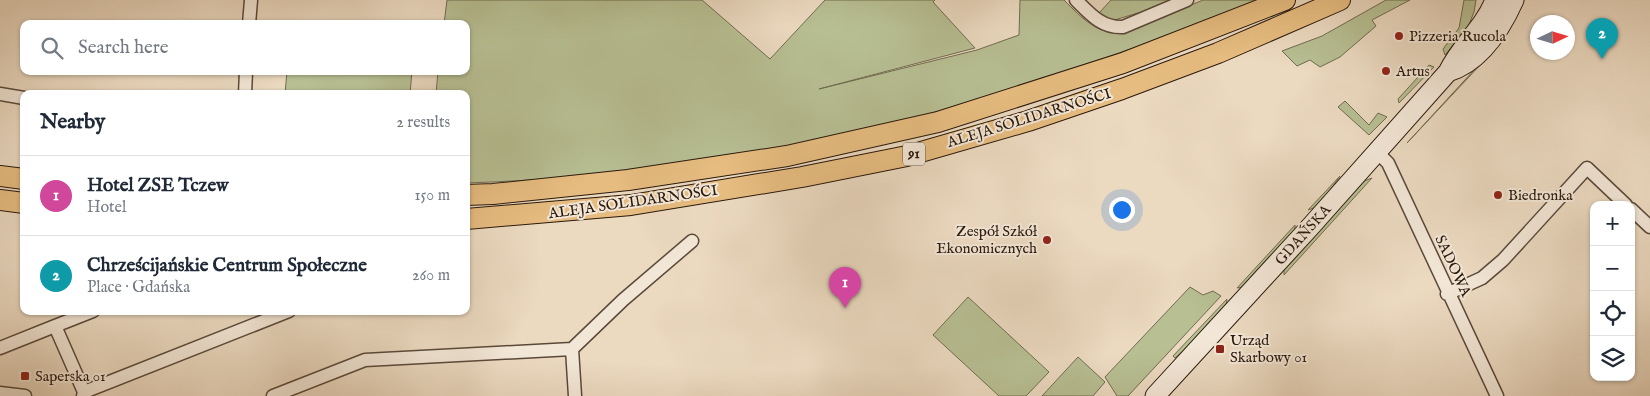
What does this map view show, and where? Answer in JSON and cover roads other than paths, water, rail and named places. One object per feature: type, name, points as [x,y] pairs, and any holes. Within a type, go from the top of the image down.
[{"type":"main road","name":"ALEJA SOLIDARNOŚCI","points":[[470,195],[628,180],[787,156],[938,122],[1123,63],[1285,0]]},
{"type":"main road","name":"ALEJA SOLIDARNOŚCI","points":[[470,219],[631,205],[802,177],[907,156],[1028,121],[1122,89],[1218,53],[1340,0]]},
{"type":"main road","points":[[0,176],[20,178]]},
{"type":"main road","points":[[0,200],[20,202]]},
{"type":"street","points":[[249,20],[250,0]]},
{"type":"street","points":[[1076,0],[1100,23],[1114,28],[1124,27],[1187,0]]},
{"type":"street","name":"GDAŃSKA","points":[[1155,396],[1448,72],[1456,55],[1488,18],[1495,0]]},
{"type":"street","name":"GDAŃSKA","points":[[1448,72],[1459,68],[1489,42],[1503,24],[1514,0]]},
{"type":"street","points":[[245,90],[246,75]]},
{"type":"street","points":[[0,94],[20,97]]},
{"type":"street","name":"SADOWA","points":[[1377,152],[1388,163],[1497,396]]},
{"type":"street","points":[[1448,294],[1482,278],[1503,260],[1587,168],[1622,201]]},
{"type":"street","points":[[1635,213],[1650,227]]},
{"type":"street","points":[[274,396],[365,360],[572,349],[623,300],[692,241]]},
{"type":"street","points":[[0,348],[83,315]]},
{"type":"street","points":[[55,326],[84,394],[279,315]]},
{"type":"street","points":[[572,349],[575,396]]},
{"type":"street","points":[[0,393],[25,396]]},
{"type":"place","name":"Pizzeria Rucola","points":[[1399,36]]},
{"type":"place","name":"Chrześcijańskie Centrum Społeczne","points":[[1602,59]]},
{"type":"place","name":"Artus","points":[[1386,71]]},
{"type":"place","name":"Biedronka","points":[[1498,195]]},
{"type":"place","name":"Zespół Szkół Ekonomicznych","points":[[1047,240]]},
{"type":"place","name":"Hotel ZSE Tczew","points":[[845,308]]},
{"type":"place","name":"Urząd Skarbowy 01","points":[[1220,349]]},
{"type":"place","name":"Saperska 01","points":[[25,376]]}]
